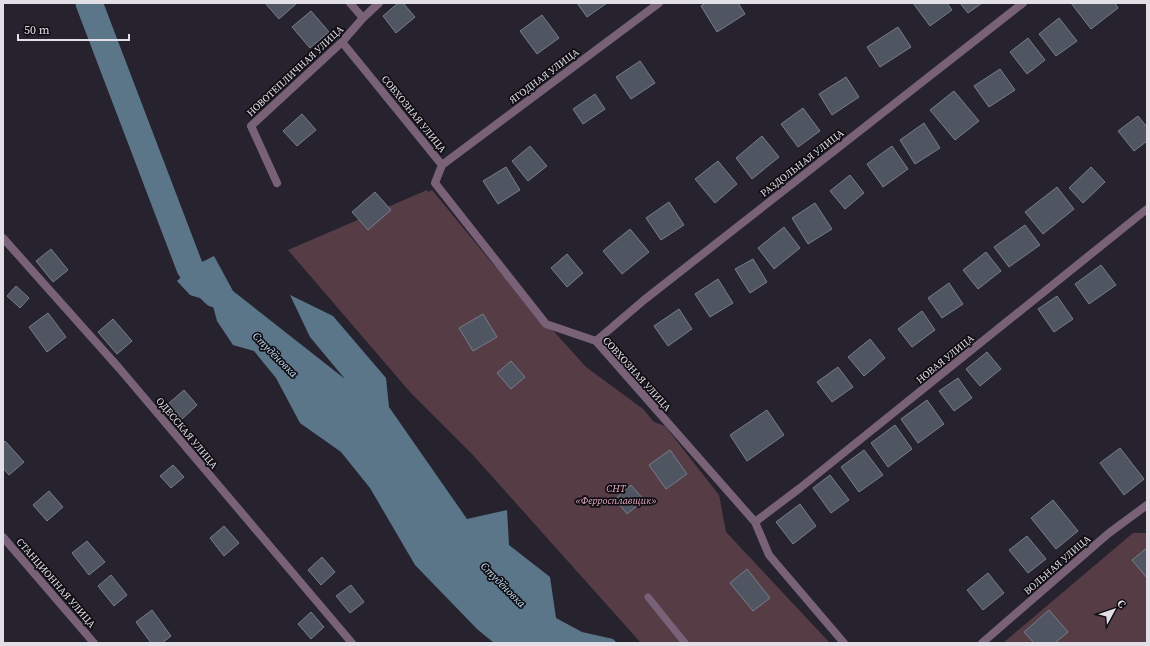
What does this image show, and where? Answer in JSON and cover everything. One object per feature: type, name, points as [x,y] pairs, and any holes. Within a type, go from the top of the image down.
[{"type":"street","points":[[350,3],[363,18]]},
{"type":"street","name":"НОВОТЕПЛИЧНАЯ УЛИЦА","points":[[276,183],[251,126],[342,42],[363,18],[379,3]]},
{"type":"street","name":"ЯГОДНАЯ УЛИЦА","points":[[442,165],[659,3]]},
{"type":"street","name":"РАЗДОЛЬНАЯ УЛИЦА","points":[[596,341],[644,300],[1023,3]]},
{"type":"street","name":"СОВХОЗНАЯ УЛИЦА","points":[[342,42],[442,165],[435,183],[546,324],[596,341],[755,522],[769,556],[844,643]]},
{"type":"street","name":"НОВАЯ УЛИЦА","points":[[755,522],[1147,209]]},
{"type":"street","name":"ОДЕССКАЯ УЛИЦА","points":[[3,238],[119,368],[352,643]]},
{"type":"street","name":"ВОЛЬНАЯ УЛИЦА","points":[[982,643],[1109,533],[1146,509]]},
{"type":"street","name":"СТАНЦИОННАЯ УЛИЦА","points":[[3,537],[94,643]]},
{"type":"lane","points":[[648,597],[685,643]]},
{"type":"green space","name":"СНТ «Ферросплавщик»","points":[[427,190],[428,192],[432,190],[493,264],[586,367],[643,409],[654,422],[665,426],[719,495],[726,532],[830,643],[641,643],[472,454],[410,392],[288,250]]},
{"type":"green space","points":[[1133,533],[1147,533],[1147,643],[1003,643]]},
{"type":"water","points":[[214,256],[233,291],[345,379],[310,337],[290,295],[333,316],[386,378],[389,407],[467,519],[507,510],[509,545],[550,577],[556,618],[582,632],[613,639],[617,643],[494,643],[477,629],[415,565],[370,488],[341,452],[300,423],[276,378],[254,351],[233,345],[217,321],[212,302],[190,295],[177,281],[190,268]]},
{"type":"building","points":[[265,3],[297,3],[279,19]]},
{"type":"building","points":[[398,3],[403,3],[415,17],[396,33],[383,16]]},
{"type":"building","points":[[577,3],[607,3],[587,17]]},
{"type":"building","points":[[706,3],[738,3],[745,14],[717,32],[701,6]]},
{"type":"building","points":[[913,3],[947,3],[952,10],[930,26]]},
{"type":"building","points":[[960,3],[982,3],[968,13]]},
{"type":"building","points":[[1071,3],[1115,3],[1118,8],[1091,29]]},
{"type":"building","points":[[311,11],[329,32],[310,48],[292,27]]},
{"type":"building","points":[[542,15],[559,38],[537,54],[520,31]]},
{"type":"building","points":[[1059,18],[1077,41],[1056,56],[1039,34]]},
{"type":"building","points":[[898,27],[911,47],[880,67],[867,47]]},
{"type":"building","points":[[1028,38],[1045,60],[1027,74],[1010,52]]},
{"type":"building","points":[[640,61],[655,83],[631,99],[616,77]]},
{"type":"building","points":[[1000,69],[1015,90],[989,107],[974,86]]},
{"type":"building","points":[[846,77],[859,97],[832,115],[819,94]]},
{"type":"building","points":[[954,91],[979,121],[955,140],[930,110]]},
{"type":"building","points":[[595,94],[605,109],[583,124],[573,109]]},
{"type":"building","points":[[803,108],[820,131],[798,147],[781,124]]},
{"type":"building","points":[[302,114],[316,130],[297,146],[283,131]]},
{"type":"building","points":[[1138,116],[1147,127],[1147,141],[1134,151],[1118,131]]},
{"type":"building","points":[[924,123],[940,148],[915,164],[900,140]]},
{"type":"building","points":[[762,136],[779,157],[752,179],[736,158]]},
{"type":"building","points":[[530,146],[547,166],[528,181],[512,161]]},
{"type":"building","points":[[892,146],[908,169],[883,187],[867,164]]},
{"type":"building","points":[[718,161],[737,184],[715,203],[695,179]]},
{"type":"building","points":[[506,167],[520,190],[498,204],[483,181]]},
{"type":"building","points":[[1091,167],[1105,182],[1083,203],[1069,188]]},
{"type":"building","points":[[850,175],[864,193],[845,209],[830,191]]},
{"type":"building","points":[[1057,187],[1074,209],[1043,234],[1025,212]]},
{"type":"building","points":[[375,192],[391,210],[368,230],[352,212]]},
{"type":"building","points":[[669,202],[684,225],[661,240],[646,218]]},
{"type":"building","points":[[815,203],[832,229],[808,244],[792,218]]},
{"type":"building","points":[[1025,225],[1040,245],[1009,267],[994,247]]},
{"type":"building","points":[[784,227],[800,248],[774,269],[758,248]]},
{"type":"building","points":[[630,229],[649,252],[622,274],[603,251]]},
{"type":"building","points":[[51,249],[68,270],[53,282],[36,261]]},
{"type":"building","points":[[986,252],[1001,271],[978,289],[963,270]]},
{"type":"building","points":[[567,254],[583,273],[567,287],[551,268]]},
{"type":"building","points":[[753,259],[767,282],[750,293],[735,269]]},
{"type":"building","points":[[1101,265],[1116,285],[1089,304],[1075,284]]},
{"type":"building","points":[[718,279],[733,303],[710,317],[695,294]]},
{"type":"building","points":[[949,283],[963,304],[942,318],[928,298]]},
{"type":"building","points":[[16,286],[29,298],[20,308],[7,296]]},
{"type":"building","points":[[1057,296],[1073,319],[1054,332],[1038,309]]},
{"type":"building","points":[[679,309],[692,329],[668,346],[654,326]]},
{"type":"building","points":[[922,311],[935,330],[912,347],[898,329]]},
{"type":"building","points":[[48,313],[66,337],[47,352],[29,327]]},
{"type":"building","points":[[483,314],[497,337],[473,351],[459,328]]},
{"type":"building","points":[[113,319],[132,341],[117,354],[98,332]]},
{"type":"building","points":[[870,339],[885,358],[864,376],[848,357]]},
{"type":"building","points":[[987,352],[1001,369],[980,386],[966,369]]},
{"type":"building","points":[[511,361],[525,377],[511,389],[497,373]]},
{"type":"building","points":[[838,367],[853,387],[832,402],[817,382]]},
{"type":"building","points":[[958,378],[972,398],[954,411],[939,391]]},
{"type":"building","points":[[184,390],[197,405],[181,420],[168,404]]},
{"type":"building","points":[[927,400],[944,424],[918,443],[901,419]]},
{"type":"building","points":[[767,410],[784,435],[747,461],[730,435]]},
{"type":"building","points":[[895,425],[912,449],[888,467],[871,443]]},
{"type":"building","points":[[5,441],[24,462],[9,475],[3,468],[3,443]]},
{"type":"building","points":[[1120,448],[1144,479],[1124,495],[1100,463]]},
{"type":"building","points":[[670,450],[687,474],[666,489],[649,465]]},
{"type":"building","points":[[864,450],[883,475],[859,492],[841,467]]},
{"type":"building","points":[[173,465],[184,477],[171,488],[160,476]]},
{"type":"building","points":[[830,475],[849,500],[831,513],[813,488]]},
{"type":"building","points":[[631,485],[644,500],[627,514],[615,499]]},
{"type":"building","points":[[49,491],[63,507],[47,521],[33,505]]},
{"type":"building","points":[[1053,500],[1078,531],[1056,549],[1031,518]]},
{"type":"building","points":[[800,504],[816,526],[793,544],[776,522]]},
{"type":"building","points":[[224,526],[239,543],[224,556],[210,538]]},
{"type":"building","points":[[1027,536],[1046,559],[1028,573],[1009,550]]},
{"type":"building","points":[[87,541],[105,562],[89,575],[72,553]]},
{"type":"building","points":[[1147,548],[1147,578],[1132,560]]},
{"type":"building","points":[[322,557],[335,572],[321,585],[308,570]]},
{"type":"building","points":[[747,569],[770,598],[753,611],[730,583]]},
{"type":"building","points":[[988,573],[1004,593],[983,610],[967,590]]},
{"type":"building","points":[[111,575],[127,595],[114,606],[98,586]]},
{"type":"building","points":[[351,585],[364,602],[350,613],[336,596]]},
{"type":"building","points":[[152,610],[171,636],[162,643],[151,643],[136,622]]},
{"type":"building","points":[[1049,610],[1068,632],[1055,643],[1034,643],[1024,632]]},
{"type":"building","points":[[311,612],[324,627],[311,639],[298,624]]},
{"type":"waterway","name":"Студёновка","points":[[89,3],[190,268],[215,294]]}]
